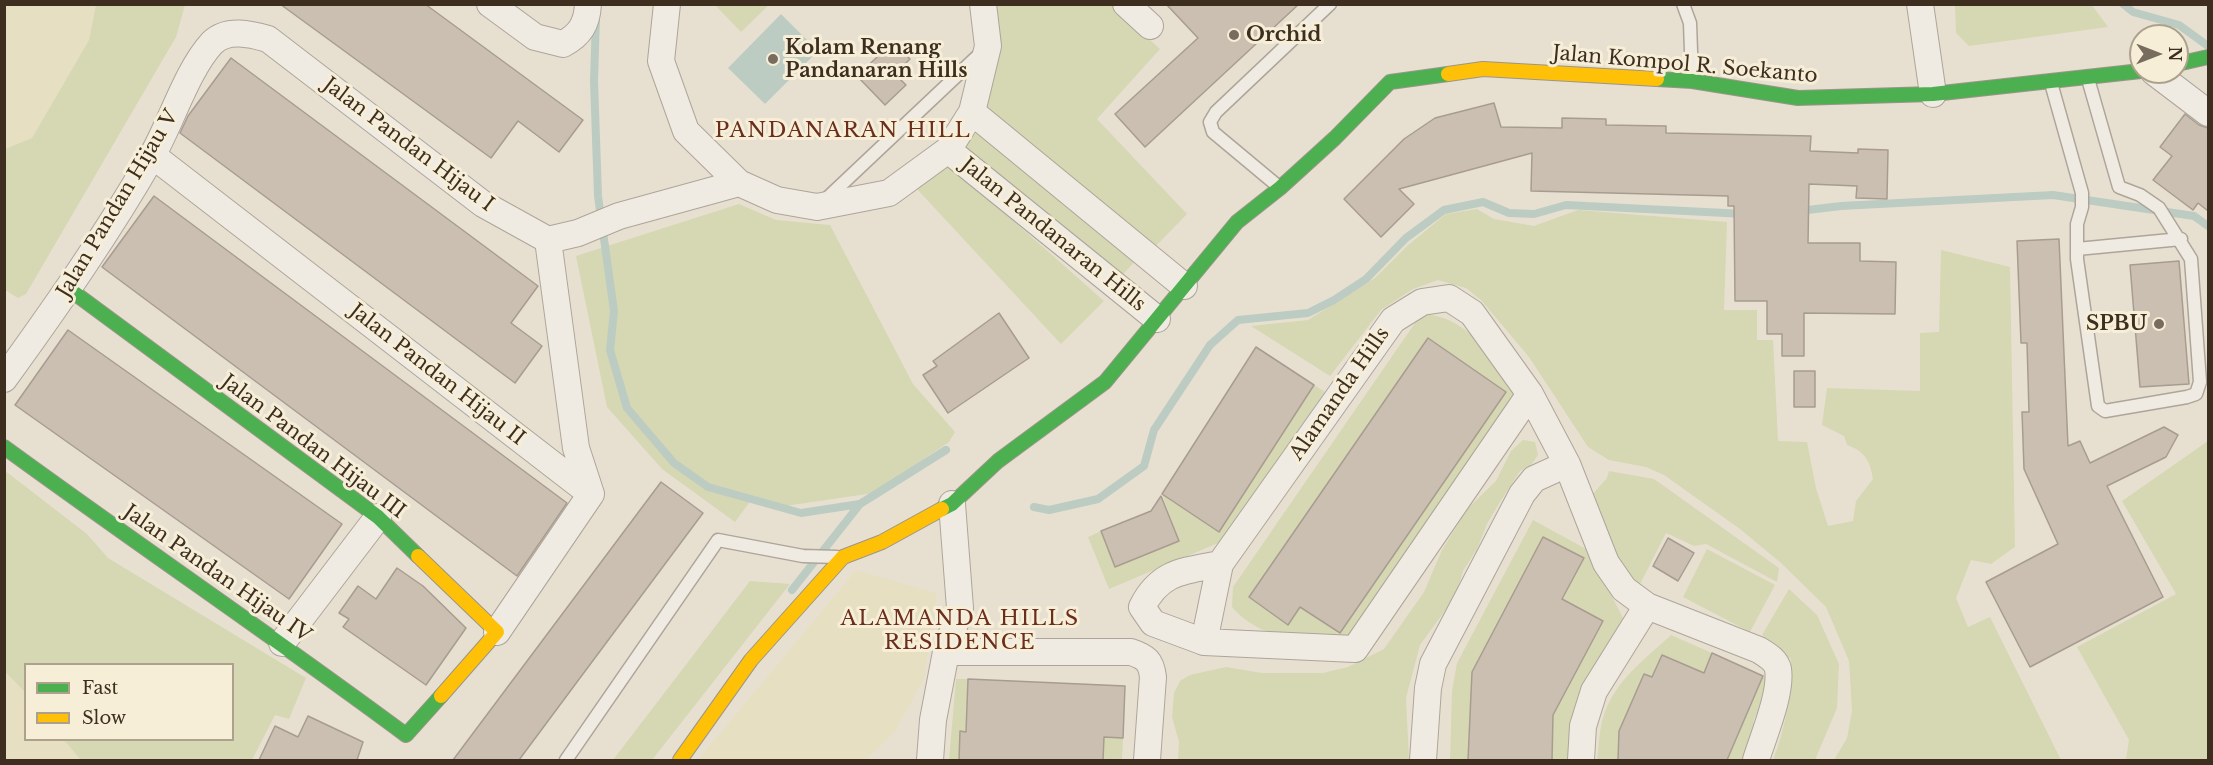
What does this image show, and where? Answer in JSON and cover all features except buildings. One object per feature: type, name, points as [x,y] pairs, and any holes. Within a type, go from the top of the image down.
[{"type":"main road","points":[[2189,61],[2205,58]]},
{"type":"main road","name":"Jalan Kompol R. Soekanto","points":[[680,760],[751,660],[843,557],[882,542],[952,504],[998,461],[1105,382],[1237,222],[1280,188],[1335,138],[1390,82],[1483,69],[1692,81],[1798,98],[1933,94],[2129,73]]},
{"type":"main road","name":"Jalan Pandan Hijau III","points":[[69,289],[378,517],[497,632]]},
{"type":"main road","name":"Jalan Pandan Hijau IV","points":[[4,447],[162,562],[282,643],[406,735],[497,632]]},
{"type":"street","points":[[490,4],[535,37],[563,44],[578,36],[587,17],[588,4]]},
{"type":"street","name":"Jalan Pandanaran Hills","points":[[667,4],[661,61],[686,131],[739,183],[777,200],[817,207],[889,194],[948,150],[972,112],[988,46],[983,4]]},
{"type":"street","points":[[1126,4],[1150,26]]},
{"type":"street","points":[[1920,4],[1933,94]]},
{"type":"street","name":"Jalan Pandan Hijau V","points":[[4,379],[69,289],[152,155],[197,67],[213,42],[229,35],[247,33],[268,39]]},
{"type":"street","name":"Jalan Pandan Hijau I","points":[[268,39],[483,204],[549,240]]},
{"type":"street","points":[[2170,84],[2208,113]]},
{"type":"street","points":[[972,112],[1184,286]]},
{"type":"street","name":"Jalan Pandanaran Hills","points":[[948,150],[1157,319]]},
{"type":"street","name":"Jalan Pandan Hijau II","points":[[152,155],[591,494]]},
{"type":"street","points":[[497,632],[591,494],[576,448],[549,240],[620,216],[739,183]]},
{"type":"street","name":"Alamanda Hills","points":[[1204,642],[1220,564],[1393,320],[1422,302],[1449,298],[1472,313],[1530,394],[1568,464],[1606,563],[1624,589],[1647,606],[1759,650],[1772,658],[1778,668],[1778,685],[1756,760]]},
{"type":"street","points":[[1220,564],[1183,571],[1159,581],[1142,607],[1153,623],[1204,642],[1355,649],[1530,394]]},
{"type":"street","points":[[1423,760],[1428,688],[1433,664],[1522,494],[1534,479],[1568,464]]},
{"type":"street","points":[[930,760],[933,720],[946,652],[960,608],[952,504]]},
{"type":"street","points":[[282,643],[378,517]]},
{"type":"street","points":[[1581,760],[1583,726],[1594,691],[1647,606]]},
{"type":"street","points":[[946,652],[1131,652],[1144,657],[1151,664],[1153,676],[1147,760]]},
{"type":"lane","points":[[1280,188],[1213,132],[1210,122],[1224,104],[1330,4]]},
{"type":"lane","points":[[1683,4],[1690,23],[1692,81]]},
{"type":"lane","points":[[817,207],[988,46]]},
{"type":"lane","points":[[2051,82],[2082,192],[2082,207],[2077,224],[2077,249],[2098,406],[2105,411],[2196,394],[2200,382],[2191,259],[2181,239],[2162,212],[2140,195],[2119,187],[2088,78]]},
{"type":"lane","points":[[2077,249],[2181,239]]},
{"type":"lane","points":[[566,760],[718,540],[803,556],[843,557]]},
{"type":"shaded area","points":[[5,5],[96,5],[89,40],[32,138],[5,149]]},
{"type":"shaded area","name":"Kolam Renang Pandanaran Hills","points":[[781,14],[818,51],[765,104],[728,68]]},
{"type":"shaded area","points":[[856,570],[937,593],[924,679],[895,731],[866,760],[698,760]]},
{"type":"shaded area","points":[[4,672],[24,691],[24,741],[65,741],[81,760],[5,760]]},
{"type":"green space","points":[[96,5],[185,5],[176,37],[26,294],[18,298],[5,290],[5,149],[32,138],[89,40]]},
{"type":"green space","points":[[715,5],[769,5],[741,32]]},
{"type":"green space","points":[[992,5],[1112,5],[1160,49],[1097,119],[1187,214],[1152,250],[982,106]]},
{"type":"green space","points":[[1955,5],[2092,5],[2108,27],[1969,46],[1956,33]]},
{"type":"green space","points":[[978,131],[1139,257],[1117,281],[965,146]]},
{"type":"green space","points":[[949,164],[1104,301],[1061,344],[916,188]]},
{"type":"green space","points":[[739,204],[776,220],[830,225],[913,384],[955,432],[949,442],[874,493],[785,506],[754,496],[735,522],[662,469],[607,407],[576,256]]},
{"type":"green space","points":[[1477,209],[1494,219],[1534,226],[1578,210],[1727,222],[1724,310],[1757,310],[1757,340],[1773,340],[1778,441],[1807,442],[1816,488],[1828,526],[1853,521],[1856,501],[1873,479],[1868,462],[1862,454],[1847,445],[1844,436],[1822,425],[1827,388],[1920,391],[1920,333],[1939,332],[1941,250],[2010,267],[2015,547],[1991,564],[1971,560],[1956,598],[1968,627],[1990,617],[2061,760],[1834,760],[1847,738],[1852,711],[1849,661],[1826,607],[1781,563],[1740,529],[1664,475],[1646,467],[1609,460],[1588,447],[1529,357],[1481,300],[1466,288],[1438,280],[1413,289],[1381,310],[1330,376],[1251,326],[1308,320],[1375,278],[1407,246],[1446,214]]},
{"type":"green space","points":[[1424,314],[1455,323],[1468,332],[1491,356],[1520,396],[1351,642],[1339,634],[1309,638],[1281,636],[1254,625],[1232,607],[1233,587],[1415,323]],"holes":[[[1428,338],[1506,392],[1339,634],[1300,607],[1288,625],[1249,597]]]},
{"type":"green space","points":[[1314,385],[1325,392],[1230,538],[1109,589],[1088,537],[1101,531],[1116,567],[1179,541],[1162,494],[1220,531]]},
{"type":"green space","points":[[1523,440],[1535,442],[1538,455],[1531,465],[1520,471],[1500,502],[1487,524],[1477,549],[1463,571],[1455,597],[1420,645],[1406,698],[1409,760],[1178,760],[1179,742],[1172,717],[1174,693],[1180,681],[1190,675],[1226,667],[1262,673],[1323,673],[1348,667],[1384,649],[1424,592],[1442,550],[1468,508],[1496,481],[1511,451]]},
{"type":"green space","points":[[2208,441],[2208,760],[2126,760],[2129,740],[2077,647],[2176,594],[2122,501]]},
{"type":"green space","points":[[4,470],[87,534],[108,558],[306,678],[289,719],[275,715],[252,760],[81,760],[65,741],[234,741],[234,663],[24,663],[24,691],[5,672]]},
{"type":"green space","points":[[1609,471],[1654,479],[1779,568],[1777,582],[1706,544],[1694,546],[1666,533],[1639,586],[1616,565],[1592,495],[1607,478]]},
{"type":"green space","points":[[1533,520],[1588,550],[1623,618],[1572,716],[1570,760],[1552,760],[1553,715],[1603,621],[1562,599],[1584,558],[1472,672],[1468,760],[1450,760],[1452,691],[1457,663]]},
{"type":"green space","points":[[1707,549],[1775,585],[1750,632],[1683,597]]},
{"type":"green space","points":[[750,581],[790,584],[652,760],[613,760]]},
{"type":"green space","points":[[1789,589],[1817,615],[1839,664],[1837,708],[1815,760],[1773,760],[1787,710],[1791,659],[1762,635]]},
{"type":"green space","points":[[1671,635],[1712,653],[1704,673],[1662,655],[1652,677],[1644,674],[1621,727],[1618,760],[1597,760],[1602,723],[1614,693],[1631,672]]},
{"type":"green space","points":[[1763,676],[1772,679],[1753,722],[1757,723],[1749,760],[1727,760]]},
{"type":"green space","points":[[956,679],[968,679],[966,732],[960,731],[959,760],[949,760]]},
{"type":"green space","points":[[1104,737],[1123,738],[1122,760],[1103,760]]},
{"type":"waterway","points":[[2123,4],[2133,12],[2179,25],[2208,46]]},
{"type":"waterway","points":[[596,17],[594,81],[598,196],[614,311],[610,350],[627,408],[674,463],[708,487],[801,513],[860,504],[946,450]]},
{"type":"waterway","points":[[1799,211],[1841,206],[2053,195],[2194,216],[2208,226]]},
{"type":"waterway","points":[[1034,507],[1049,510],[1098,499],[1144,466],[1154,430],[1210,345],[1238,320],[1308,313],[1334,300],[1366,279],[1406,238],[1444,210],[1483,202],[1509,213],[1534,214],[1566,205],[1745,214]]},
{"type":"waterway","points":[[792,590],[860,504]]},
{"type":"traffic: fast","points":[[2189,61],[2208,57]]},
{"type":"traffic: fast","points":[[1657,79],[1692,81],[1798,98],[1933,94],[2129,72]]},
{"type":"traffic: fast","points":[[942,509],[952,504],[998,461],[1105,382],[1237,222],[1280,188],[1335,138],[1390,82],[1448,74]]},
{"type":"traffic: fast","points":[[69,289],[378,517],[418,556]]},
{"type":"traffic: fast","points":[[4,447],[406,735],[441,696]]},
{"type":"traffic: slow","points":[[1448,74],[1483,69],[1657,79]]},
{"type":"traffic: slow","points":[[680,760],[751,660],[843,557],[882,542],[942,509]]},
{"type":"traffic: slow","points":[[418,556],[497,632],[441,696]]},
{"type":"place","name":"Orchid","points":[[1234,35]]},
{"type":"place","name":"Kolam Renang Pandanaran Hills","points":[[773,59]]},
{"type":"place","name":"SPBU","points":[[2159,324]]},
{"type":"district","name":"PANDANARAN HILL","points":[[843,131]]},
{"type":"district","name":"ALAMANDA HILLS RESIDENCE","points":[[960,631]]}]
